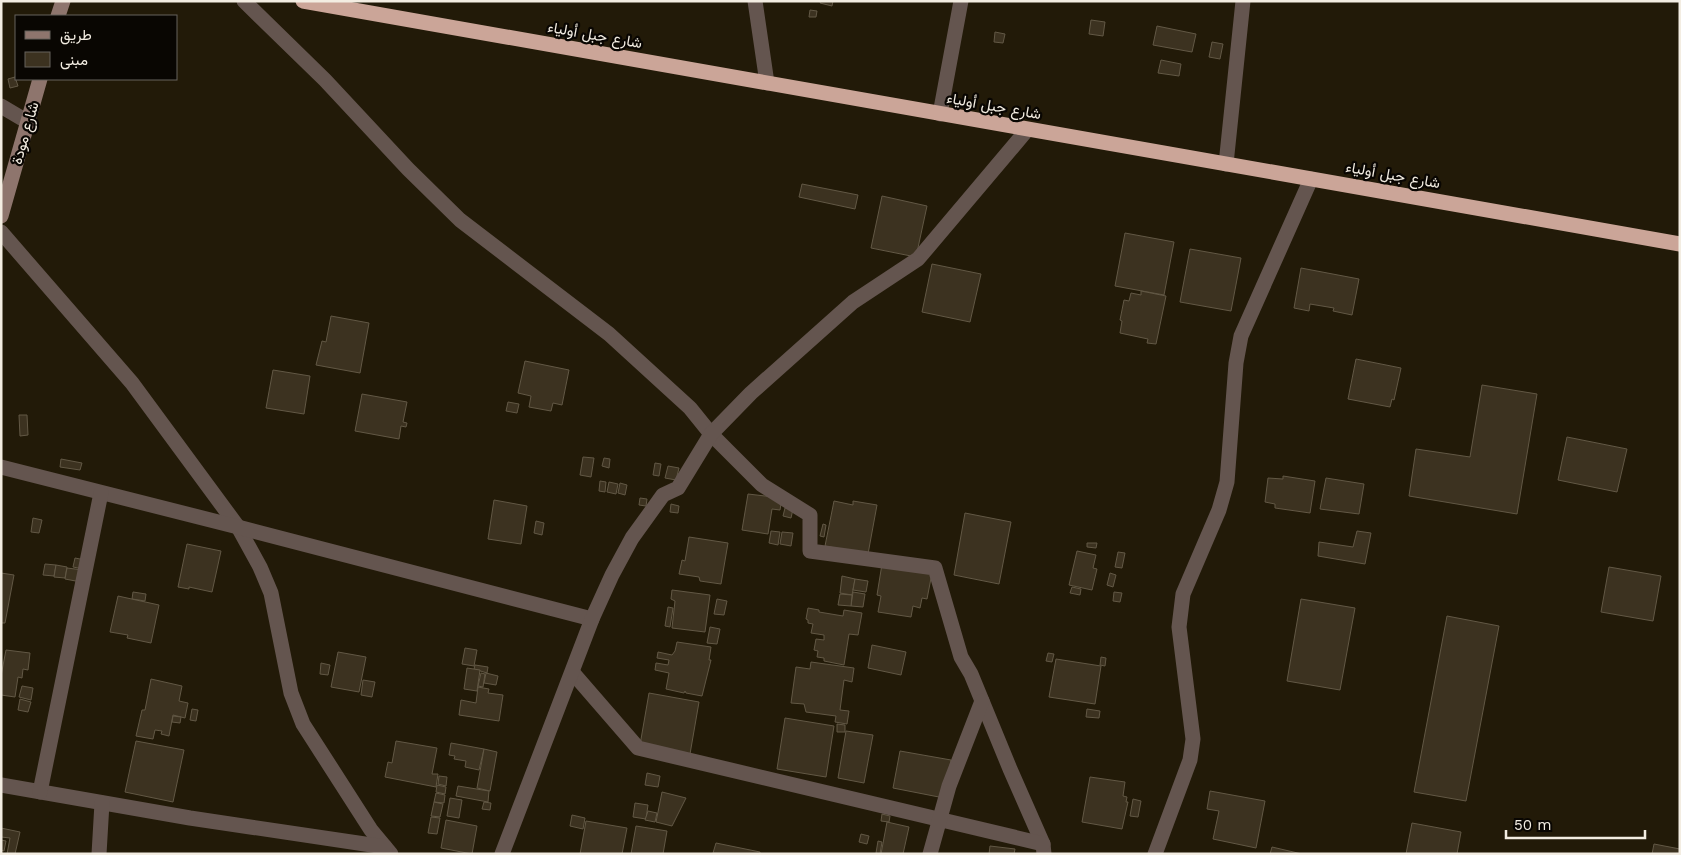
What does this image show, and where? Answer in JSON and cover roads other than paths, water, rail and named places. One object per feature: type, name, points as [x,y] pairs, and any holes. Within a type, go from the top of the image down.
[{"type":"highway","name":"شارع جبل أولياء","points":[[302,1],[342,5],[1027,130],[1680,244]]},
{"type":"street","points":[[58,15],[63,1]]},
{"type":"street","points":[[244,1],[325,80],[408,169],[460,220],[610,334],[690,408],[711,434],[762,485],[810,515],[810,551],[935,568],[961,657],[971,674],[1044,849]]},
{"type":"street","points":[[754,1],[767,83]]},
{"type":"street","points":[[940,114],[961,1]]},
{"type":"street","points":[[1226,164],[1244,1]]},
{"type":"street","name":"شارع مودة","points":[[1,216],[40,80]]},
{"type":"street","points":[[1,106],[28,122]]},
{"type":"street","points":[[502,854],[573,673],[592,619],[612,575],[632,538],[663,495],[678,488],[711,434],[751,393],[854,302],[918,259],[1027,130]]},
{"type":"street","points":[[1155,854],[1190,760],[1192,739],[1179,627],[1180,610],[1183,594],[1219,510],[1226,482],[1236,363],[1241,336],[1311,179]]},
{"type":"street","points":[[1,232],[132,384],[238,527],[260,567],[271,593],[291,693],[303,724],[371,830],[387,851]]},
{"type":"street","points":[[1,468],[238,527],[592,619]]},
{"type":"street","points":[[40,792],[101,492]]},
{"type":"street","points":[[573,673],[638,748],[940,819],[1044,849]]},
{"type":"street","points":[[930,854],[949,786],[982,701]]},
{"type":"street","points":[[1,785],[387,851]]},
{"type":"street","points":[[99,854],[102,802]]}]
